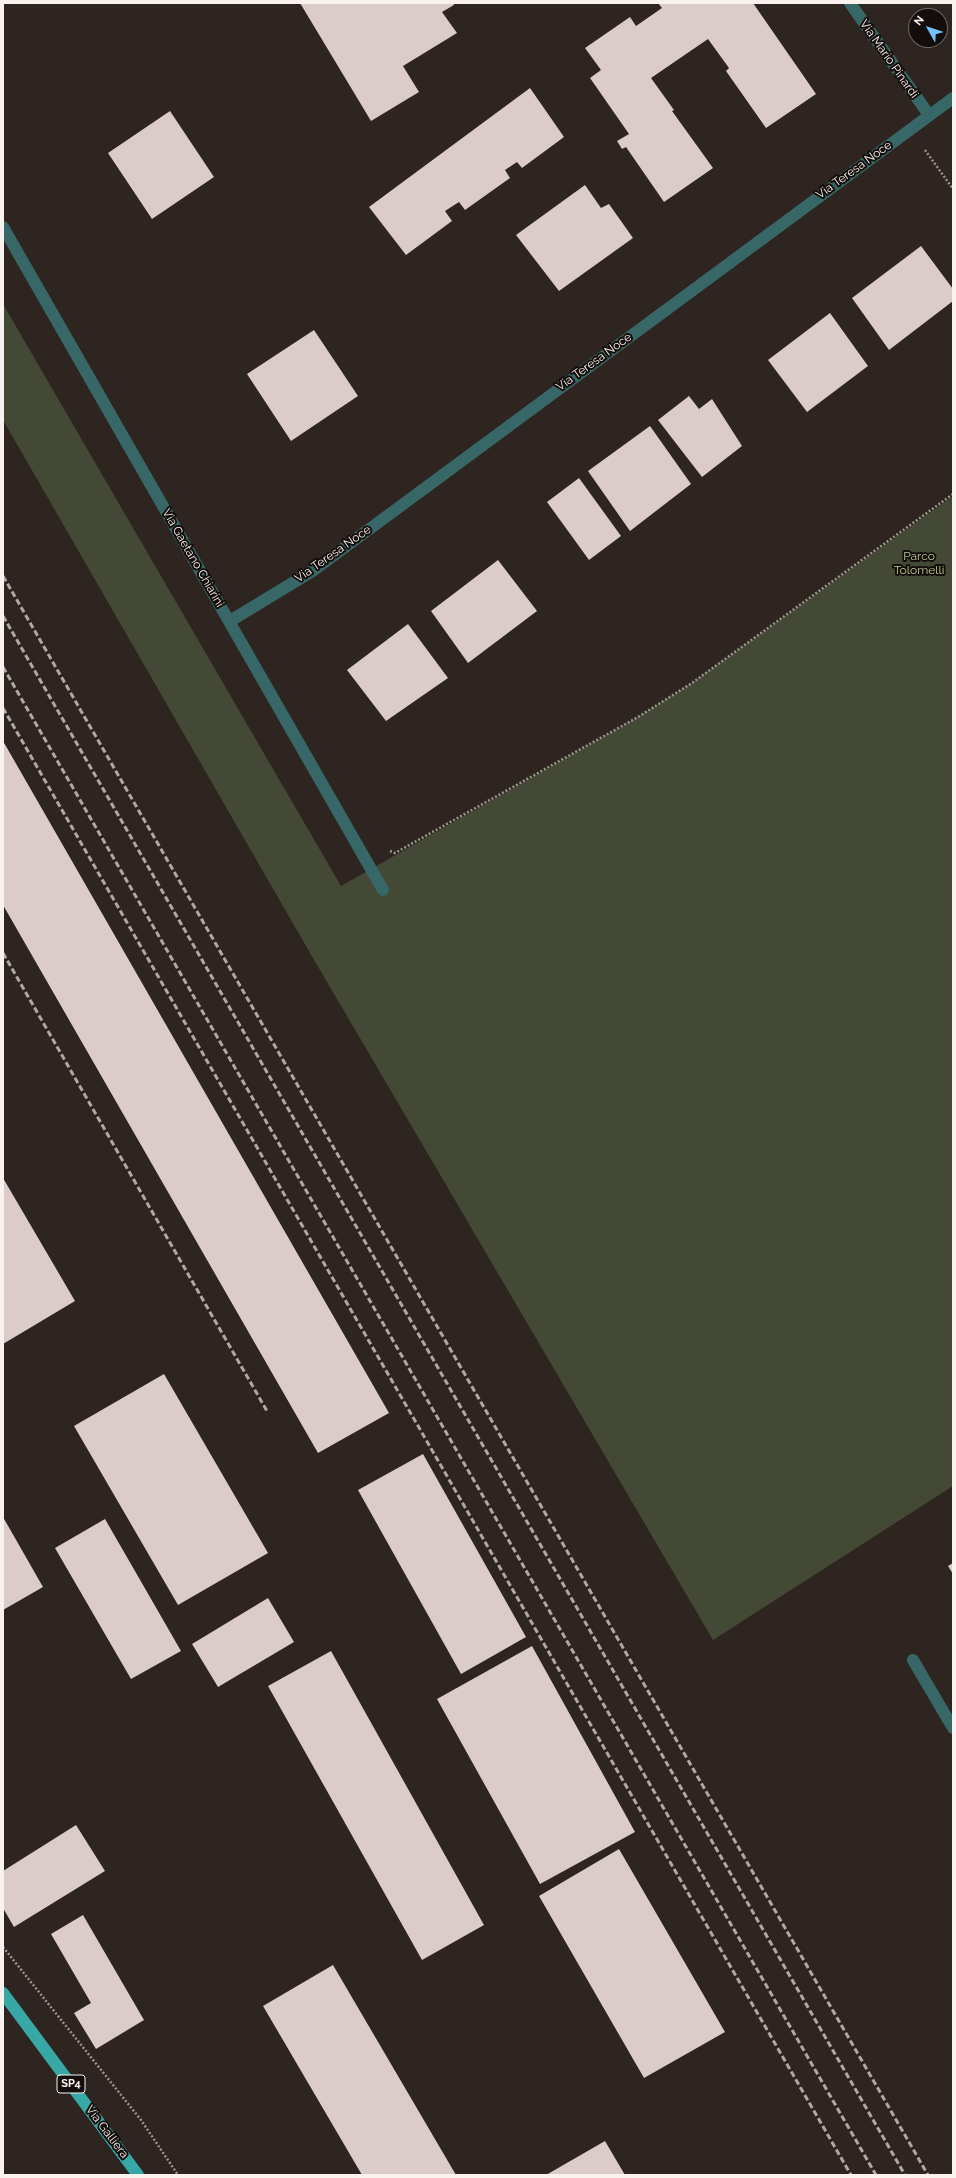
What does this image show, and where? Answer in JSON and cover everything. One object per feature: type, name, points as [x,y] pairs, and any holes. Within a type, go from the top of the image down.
[{"type":"main road","name":"Via Galliera","points":[[3,1993],[138,2175]]},
{"type":"street","name":"Via Mario Pinardi","points":[[850,3],[929,115]]},
{"type":"street","name":"Via Teresa Noce","points":[[230,621],[314,570],[953,98]]},
{"type":"street","name":"Via Gaetano Chiarini","points":[[3,227],[230,621],[382,890]]},
{"type":"street","points":[[913,1660],[953,1728]]},
{"type":"path","points":[[922,145],[953,188]]},
{"type":"path","points":[[388,850],[395,853],[645,713],[692,683],[953,494]]},
{"type":"path","points":[[3,1947],[141,2120],[178,2175]]},
{"type":"green space","name":"Parco Tolomelli","points":[[3,304],[341,886],[638,717],[692,683],[953,496],[953,1486],[713,1640],[310,953],[3,420]]},
{"type":"building","points":[[300,3],[453,3],[454,5],[442,12],[457,33],[403,66],[419,92],[371,121]]},
{"type":"building","points":[[658,3],[753,3],[816,94],[766,128],[726,71],[729,68],[708,39],[651,78],[674,110],[672,111],[713,168],[664,202],[626,147],[622,149],[617,141],[629,134],[590,78],[601,70],[585,48],[630,17],[636,26],[662,8]]},
{"type":"building","points":[[530,88],[564,137],[522,168],[517,162],[505,170],[510,178],[465,210],[459,202],[445,211],[452,221],[406,255],[369,207]]},
{"type":"building","points":[[170,111],[214,177],[152,219],[108,153]]},
{"type":"building","points":[[585,185],[601,208],[609,204],[633,238],[559,291],[516,235]]},
{"type":"building","points":[[921,246],[953,289],[953,301],[889,350],[852,298]]},
{"type":"building","points":[[830,313],[868,366],[807,412],[768,360]]},
{"type":"building","points":[[314,330],[358,396],[291,441],[247,374]]},
{"type":"building","points":[[689,396],[699,409],[712,399],[742,446],[702,477],[658,420]]},
{"type":"building","points":[[650,426],[691,484],[630,531],[588,471]]},
{"type":"building","points":[[579,478],[621,536],[589,560],[547,502]]},
{"type":"building","points":[[498,560],[537,611],[468,663],[431,611]]},
{"type":"building","points":[[408,624],[448,678],[386,721],[347,670]]},
{"type":"building","points":[[3,741],[389,1413],[318,1453],[3,905]]},
{"type":"building","points":[[3,1178],[75,1301],[3,1344]]},
{"type":"building","points":[[164,1374],[268,1553],[178,1605],[74,1426]]},
{"type":"building","points":[[423,1454],[526,1637],[461,1674],[358,1490]]},
{"type":"building","points":[[3,1517],[43,1587],[3,1610]]},
{"type":"building","points":[[105,1519],[181,1651],[131,1679],[55,1548]]},
{"type":"building","points":[[953,1563],[953,1574],[948,1566]]},
{"type":"building","points":[[268,1598],[294,1642],[218,1687],[192,1644]]},
{"type":"building","points":[[532,1646],[635,1832],[540,1884],[437,1699]]},
{"type":"building","points":[[331,1651],[484,1925],[422,1960],[268,1686]]},
{"type":"building","points":[[76,1825],[105,1871],[14,1927],[3,1908],[3,1871]]},
{"type":"building","points":[[619,1849],[725,2032],[644,2078],[539,1896]]},
{"type":"building","points":[[83,1915],[144,2020],[96,2049],[74,2013],[91,2003],[51,1934]]},
{"type":"building","points":[[333,1965],[456,2175],[362,2175],[263,2006]]},
{"type":"building","points":[[605,2141],[625,2175],[546,2175]]},
{"type":"railway","points":[[3,576],[928,2175]]},
{"type":"railway","points":[[3,616],[905,2175]]},
{"type":"railway","points":[[3,667],[876,2175]]},
{"type":"railway","points":[[3,708],[851,2175]]},
{"type":"railway","points":[[3,953],[267,1411]]}]
